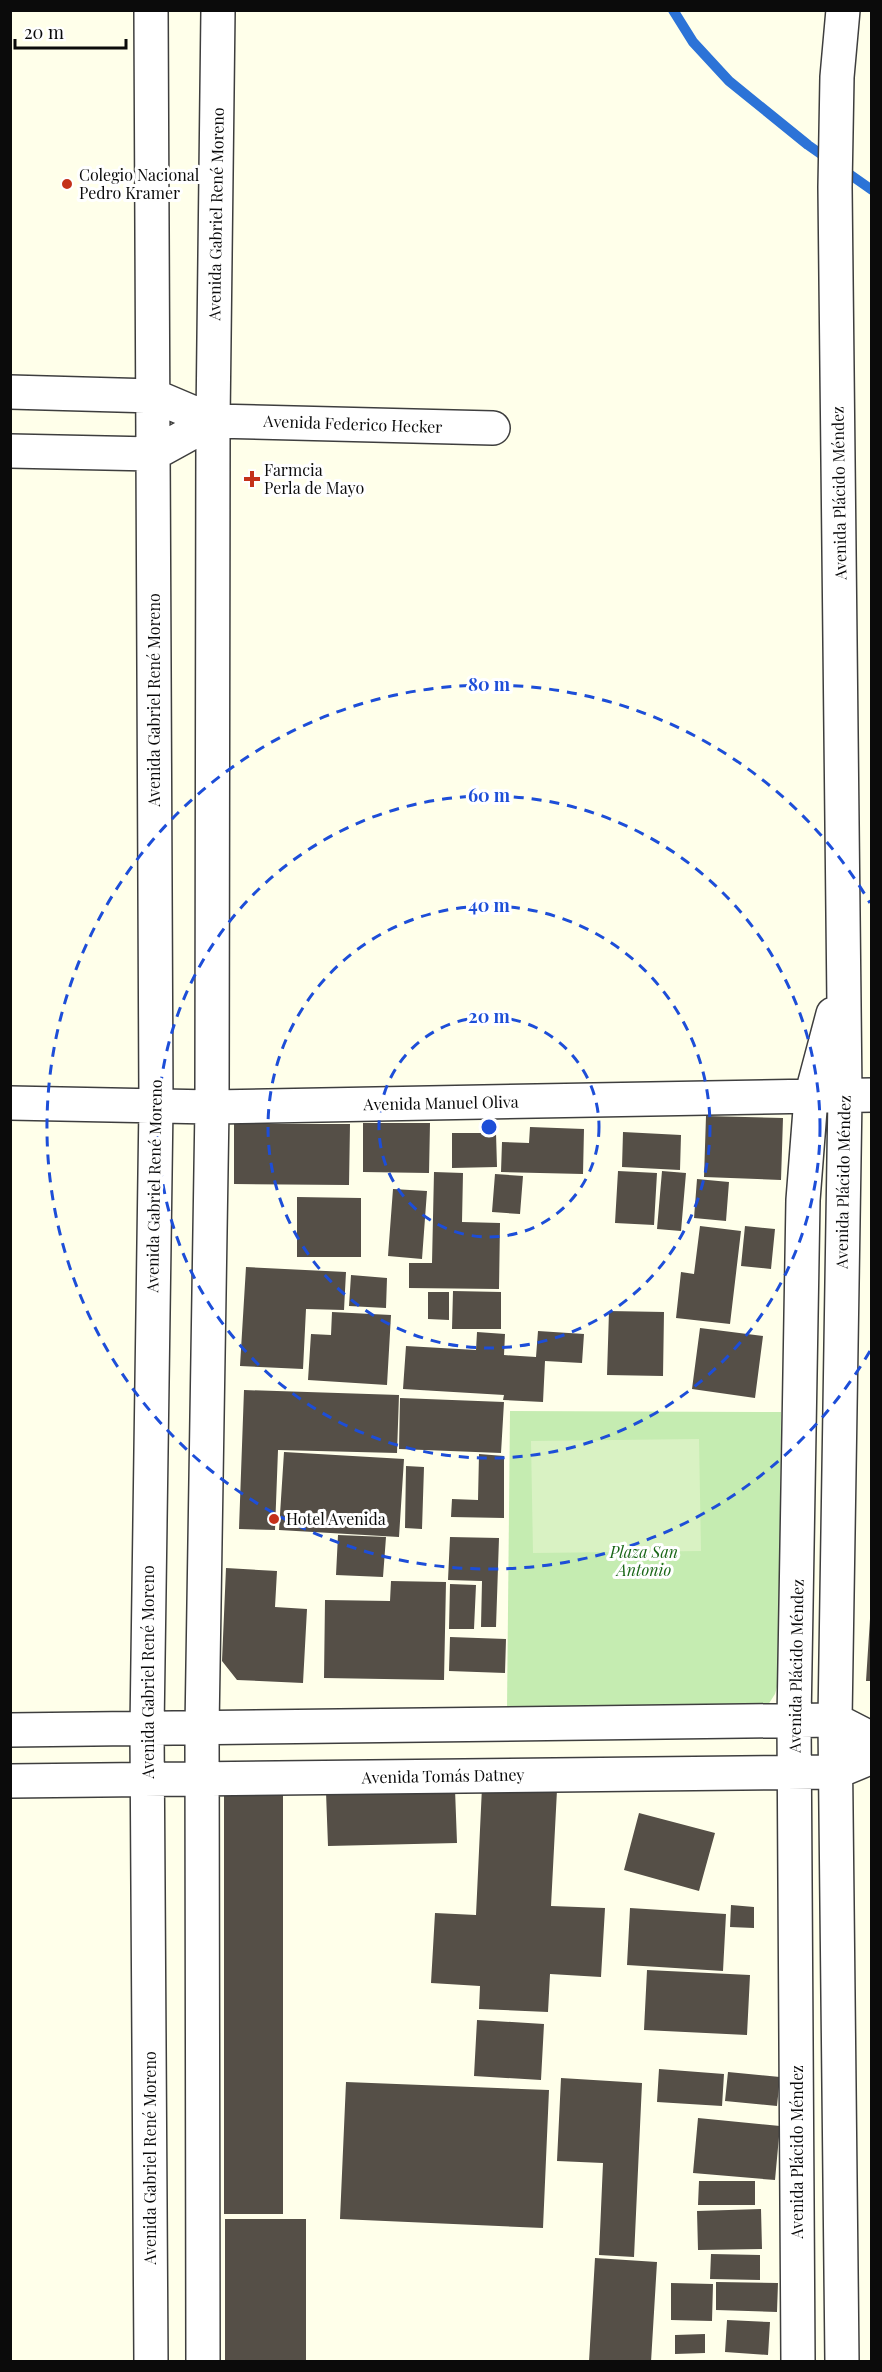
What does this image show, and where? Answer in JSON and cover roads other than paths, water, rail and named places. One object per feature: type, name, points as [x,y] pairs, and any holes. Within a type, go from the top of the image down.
[{"type":"street","name":"Avenida Gabriel René Moreno","points":[[151,10],[156,1105],[147,1729],[151,2361]]},
{"type":"street","name":"Avenida Gabriel René Moreno","points":[[202,2361],[202,1728],[212,1107],[213,421],[218,10]]},
{"type":"street","points":[[830,10],[837,77]]},
{"type":"street","name":"Avenida Plácido Méndez","points":[[842,2361],[835,1720],[858,1095],[844,975],[835,187],[837,77],[843,10]]},
{"type":"street","name":"Avenida Federico Hecker","points":[[10,392],[154,396],[213,421],[493,428]]},
{"type":"street","points":[[10,451],[153,454],[213,421]]},
{"type":"street","name":"Avenida Plácido Méndez","points":[[798,2361],[794,1721],[803,1200],[811,1097],[844,975]]},
{"type":"street","name":"Avenida Manuel Oliva","points":[[10,1103],[212,1107],[858,1095]]},
{"type":"street","points":[[10,1730],[835,1720],[872,1739]]},
{"type":"street","name":"Avenida Tomás Datney","points":[[10,1781],[836,1772],[872,1757]]},
{"type":"waterway","points":[[673,10],[693,42],[729,81],[808,145],[872,190]]},
{"type":"place","name":"Colegio Nacional Pedro Kramer","points":[[67,184]]},
{"type":"place","name":"Farmcia Perla de Mayo","points":[[252,479]]},
{"type":"place","name":"Hotel Avenida","points":[[274,1519]]},
{"type":"park label","name":"Plaza San Antonio","points":[[644,1561]]}]
